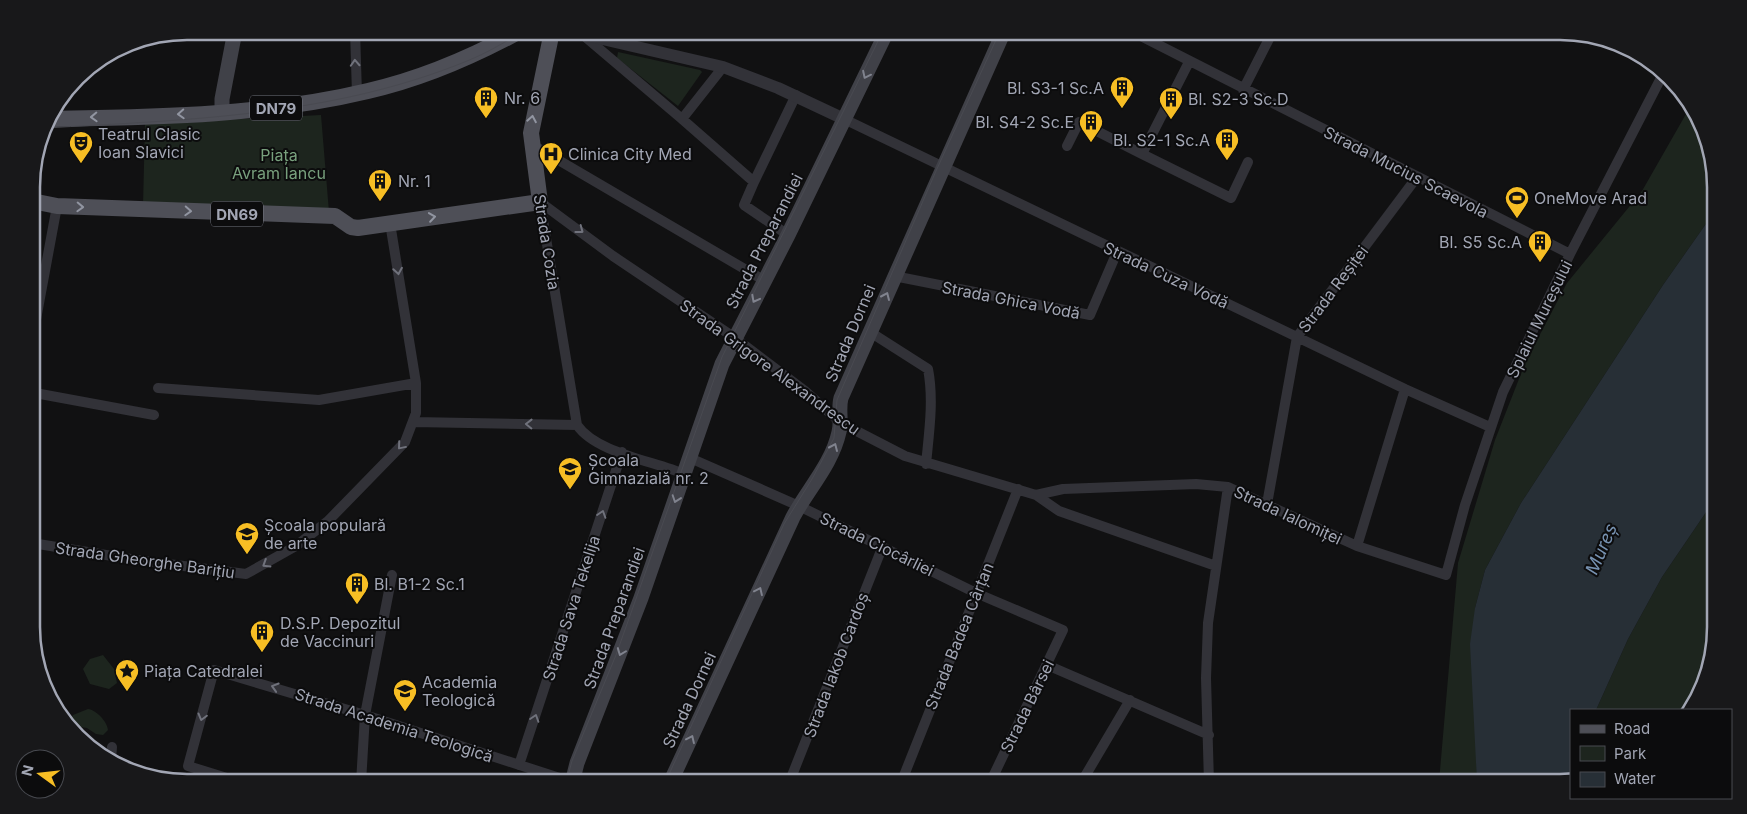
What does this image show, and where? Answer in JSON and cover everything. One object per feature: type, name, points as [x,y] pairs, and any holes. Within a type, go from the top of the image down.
[{"type":"main road","points":[[222,112],[222,99],[233,40]]},
{"type":"main road","points":[[357,94],[394,84],[456,63],[493,40]]},
{"type":"main road","name":"Strada Cozia","points":[[540,202],[531,144],[531,122],[550,40]]},
{"type":"main road","name":"Strada Preparandiei","points":[[575,774],[641,598],[722,364],[788,236],[883,40]]},
{"type":"main road","name":"Strada Dornei","points":[[674,774],[799,506],[813,488],[836,443],[841,423],[841,398],[1000,40]]},
{"type":"main road","name":"DN79","points":[[57,119],[266,109],[357,94]]},
{"type":"main road","points":[[390,223],[540,202]]},
{"type":"main road","points":[[40,203],[57,206]]},
{"type":"main road","name":"DN69","points":[[57,206],[335,216],[354,228],[390,223]]},
{"type":"street","points":[[355,40],[357,94]]},
{"type":"street","points":[[589,40],[754,182]]},
{"type":"street","points":[[605,40],[723,67],[796,96],[844,119]]},
{"type":"street","name":"Strada Mucius Scaevola","points":[[1148,40],[1243,90],[1570,254]]},
{"type":"street","points":[[1243,90],[1268,40]]},
{"type":"street","points":[[1142,154],[1189,62]]},
{"type":"street","points":[[682,119],[723,67]]},
{"type":"street","name":"Splaiul Mureșului","points":[[1446,575],[1490,427],[1503,392],[1570,254],[1660,79]]},
{"type":"street","points":[[788,236],[744,205],[796,96]]},
{"type":"street","name":"Strada Cuza Vodă","points":[[844,119],[1117,252],[1405,389],[1490,427]]},
{"type":"street","points":[[1067,146],[1078,122],[1231,198],[1248,162]]},
{"type":"street","points":[[531,144],[765,281]]},
{"type":"street","name":"Strada Reșiței","points":[[1268,504],[1296,337],[1417,177]]},
{"type":"street","name":"Strada Grigore Alexandrescu","points":[[540,202],[612,256],[735,338],[805,391],[841,423],[877,443],[926,464],[1036,495],[1059,511],[1216,566]]},
{"type":"street","name":"Strada Cozia","points":[[540,202],[577,425]]},
{"type":"street","points":[[40,298],[57,206]]},
{"type":"street","name":"Strada Gheorghe Barițiu","points":[[40,544],[238,574],[251,572],[301,542],[328,521],[405,442],[414,422],[416,383],[390,223]]},
{"type":"street","name":"Strada Ghica Vodă","points":[[894,276],[1090,315],[1117,252]]},
{"type":"street","points":[[870,332],[928,369],[930,410],[926,464]]},
{"type":"street","points":[[158,388],[320,400],[416,383]]},
{"type":"street","points":[[1357,546],[1405,389]]},
{"type":"street","points":[[40,394],[154,414]]},
{"type":"street","points":[[414,422],[577,425],[592,440],[684,474]]},
{"type":"street","name":"Strada Sava Tekelija","points":[[520,765],[622,452]]},
{"type":"street","name":"Strada Ciocârliei","points":[[690,458],[799,506],[976,593],[1064,630]]},
{"type":"street","name":"Strada Ialomiței","points":[[1036,495],[1063,489],[1196,484],[1228,487],[1357,546],[1446,575]]},
{"type":"street","points":[[1210,774],[1206,648],[1228,487]]},
{"type":"street","name":"Strada Badea Cârțan","points":[[905,774],[1018,489]]},
{"type":"street","points":[[1059,511],[1063,489]]},
{"type":"street","name":"Strada Iakob Cardoș","points":[[793,774],[882,548]]},
{"type":"street","points":[[362,774],[365,715],[392,575]]},
{"type":"street","name":"Strada Bârsei","points":[[994,774],[1064,630]]},
{"type":"street","points":[[1047,665],[1209,734]]},
{"type":"street","name":"Strada Academia Teologică","points":[[214,774],[188,766],[214,670],[365,715],[548,774]]},
{"type":"street","points":[[1086,774],[1130,700]]},
{"type":"street","points":[[111,753],[112,747]]},
{"type":"green space","points":[[618,52],[702,72],[678,106],[617,58]]},
{"type":"green space","points":[[1687,113],[1696,131],[1706,168],[1707,222],[1663,285],[1521,503],[1485,570],[1475,608],[1477,774],[1440,774],[1458,563],[1495,440],[1526,361],[1567,283],[1642,191]]},
{"type":"green space","name":"Piața Avram Iancu","points":[[321,115],[329,212],[143,206],[145,124]]},
{"type":"green space","points":[[1707,511],[1707,637],[1702,665],[1687,701],[1682,709],[1596,709],[1628,639],[1662,577]]},
{"type":"green space","points":[[103,655],[114,669],[117,683],[109,689],[90,684],[83,669],[90,659]]},
{"type":"green space","points":[[88,709],[91,710],[98,714],[106,723],[108,730],[103,735],[79,727],[71,718],[73,715]]},
{"type":"water","name":"Mureș","points":[[1707,222],[1707,511],[1662,577],[1628,639],[1596,709],[1570,709],[1570,774],[1477,774],[1470,644],[1475,608],[1485,570],[1521,503],[1663,285]]},
{"type":"tram line","points":[[53,128],[205,118],[312,104],[364,94],[416,79],[474,58],[508,40]]},
{"type":"tram line","points":[[568,774],[572,761],[616,655],[722,357],[879,40]]},
{"type":"tram line","points":[[669,774],[784,524],[812,479],[834,438],[837,400],[936,171],[996,40]]},
{"type":"place","name":"Bl. S3-1 Sc.A","points":[[1122,109]]},
{"type":"place","name":"Nr. 6","points":[[486,119]]},
{"type":"place","name":"Bl. S2-3 Sc.D","points":[[1171,120]]},
{"type":"place","name":"Bl. S4-2 Sc.E","points":[[1091,143]]},
{"type":"place","name":"Bl. S2-1 Sc.A","points":[[1227,161]]},
{"type":"place","name":"Teatrul Clasic Ioan Slavici","points":[[81,164]]},
{"type":"place","name":"Clinica City Med","points":[[551,175]]},
{"type":"place","name":"Nr. 1","points":[[380,202]]},
{"type":"place","name":"OneMove Arad","points":[[1517,219]]},
{"type":"place","name":"Bl. S5 Sc.A","points":[[1540,263]]},
{"type":"place","name":"Școala Gimnazială nr. 2","points":[[570,490]]},
{"type":"place","name":"Școala populară de arte","points":[[247,555]]},
{"type":"place","name":"Bl. B1-2 Sc.1","points":[[357,605]]},
{"type":"place","name":"D.S.P. Depozitul de Vaccinuri","points":[[262,653]]},
{"type":"place","name":"Piața Catedralei","points":[[127,692]]},
{"type":"place","name":"Academia Teologică","points":[[405,712]]}]
